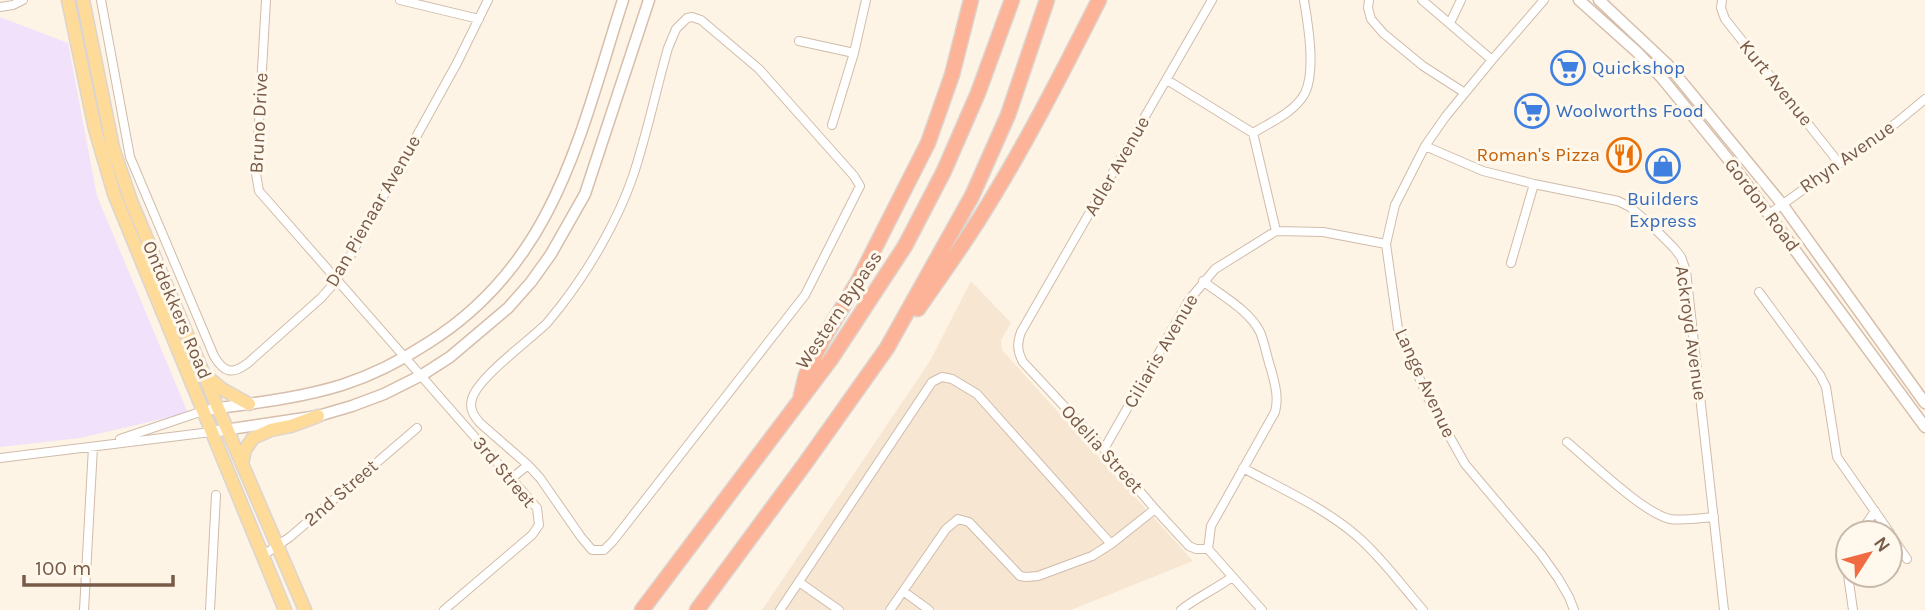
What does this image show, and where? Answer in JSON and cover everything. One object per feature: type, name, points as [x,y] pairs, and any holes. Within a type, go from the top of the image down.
[{"type":"highway","points":[[800,400],[806,375],[822,341],[857,283],[928,143],[952,75],[971,0]]},
{"type":"highway","name":"Western Bypass","points":[[642,610],[831,359],[912,233],[944,172],[978,93],[1012,0]]},
{"type":"highway","points":[[697,610],[887,348],[972,196],[1009,115],[1047,0]]},
{"type":"highway","points":[[887,348],[908,324],[984,212],[1061,76],[1099,0]]},
{"type":"main road","name":"Ontdekkers Road","points":[[68,0],[108,177],[285,610]]},
{"type":"main road","name":"Ontdekkers Road","points":[[83,0],[117,161],[160,272],[305,610]]},
{"type":"main road","points":[[202,411],[343,385],[369,375],[438,337],[492,293],[532,241],[551,208],[569,167],[623,0]]},
{"type":"main road","points":[[242,464],[245,450],[253,438],[352,406],[422,375],[450,357],[508,308],[531,282],[551,254],[585,194],[649,0]]},
{"type":"main road","name":"Gordon Road","points":[[1579,0],[1661,77],[1728,159],[1925,427]]},
{"type":"main road","name":"Gordon Road","points":[[1599,0],[1668,65],[1782,204],[1925,403]]},
{"type":"main road","points":[[205,374],[249,404]]},
{"type":"main road","points":[[211,432],[318,416]]},
{"type":"street","points":[[0,7],[23,0]]},
{"type":"street","name":"Dan Pienaar Avenue","points":[[102,0],[130,157],[219,363],[227,370],[239,369],[321,298],[337,280],[451,74],[488,0]]},
{"type":"street","name":"Bruno Drive","points":[[266,0],[257,186],[406,357]]},
{"type":"street","points":[[400,0],[479,19]]},
{"type":"street","points":[[832,125],[854,53],[866,0]]},
{"type":"street","name":"Adler Avenue","points":[[1021,332],[1212,0]]},
{"type":"street","points":[[1253,133],[1286,112],[1305,92],[1310,60],[1304,0]]},
{"type":"street","points":[[1369,0],[1369,14],[1374,24],[1423,66],[1465,93]]},
{"type":"street","points":[[1422,0],[1492,60]]},
{"type":"street","points":[[1450,23],[1461,0]]},
{"type":"street","name":"Lange Avenue","points":[[1544,0],[1465,93],[1425,146],[1395,205],[1386,244],[1398,329],[1434,409],[1465,464],[1541,554],[1570,597],[1574,610]]},
{"type":"street","name":"Kurt Avenue","points":[[1722,0],[1721,8],[1725,19],[1839,163]]},
{"type":"street","points":[[696,18],[775,86],[858,180],[859,191],[805,295],[604,550],[592,550],[528,465],[473,415],[471,409],[475,391],[547,323],[571,292],[598,249],[633,177],[672,38],[682,21],[696,18]]},
{"type":"street","points":[[799,41],[854,53]]},
{"type":"street","points":[[1167,80],[1253,133],[1276,231],[1323,232],[1386,244]]},
{"type":"street","name":"Rhyn Avenue","points":[[1769,214],[1896,123],[1925,99]]},
{"type":"street","name":"Ackroyd Avenue","points":[[1425,146],[1483,171],[1618,201],[1630,207],[1651,225],[1681,257],[1686,271],[1724,610]]},
{"type":"street","points":[[1511,263],[1534,184]]},
{"type":"street","name":"Ciliaris Avenue","points":[[1104,449],[1189,300],[1203,281],[1215,269],[1276,231]]},
{"type":"street","points":[[1203,281],[1243,312],[1260,332],[1275,383],[1278,403],[1275,412],[1210,526],[1208,549],[1262,610]]},
{"type":"street","points":[[1759,292],[1820,375],[1826,387],[1837,457],[1880,519]]},
{"type":"street","name":"Odelia Street","points":[[1021,332],[1018,353],[1023,362],[1189,546],[1208,549]]},
{"type":"street","name":"3rd Street","points":[[406,357],[537,508],[539,524],[521,545],[444,610]]},
{"type":"street","points":[[780,610],[932,382],[938,377],[952,379],[977,394],[1111,544]]},
{"type":"street","points":[[104,445],[202,411]]},
{"type":"street","name":"2nd Street","points":[[262,555],[277,547],[417,428]]},
{"type":"street","points":[[0,458],[211,432]]},
{"type":"street","points":[[1567,442],[1657,515],[1678,520],[1714,517]]},
{"type":"street","points":[[84,610],[93,447]]},
{"type":"street","points":[[512,478],[528,465]]},
{"type":"street","points":[[1243,468],[1338,522],[1360,539],[1423,610]]},
{"type":"street","points":[[210,610],[216,495]]},
{"type":"street","points":[[890,610],[946,529],[958,519],[969,522],[1015,572],[1026,578],[1092,555],[1111,544],[1155,509]]},
{"type":"street","points":[[1870,519],[1875,511]]},
{"type":"street","points":[[1904,554],[1907,559]]},
{"type":"street","points":[[1181,610],[1232,577]]},
{"type":"street","points":[[799,582],[839,610]]},
{"type":"street","points":[[1850,589],[1853,610]]},
{"type":"street","points":[[903,591],[929,610]]},
{"type":"shaded area","points":[[0,17],[68,43],[97,196],[188,413],[80,438],[0,447]]},
{"type":"shaded area","points":[[971,281],[1011,323],[1001,340],[1002,350],[1193,561],[1071,610],[762,610],[930,361]]},
{"type":"place","name":"Quickshop","points":[[1568,68]]},
{"type":"place","name":"Woolworths Food","points":[[1532,111]]},
{"type":"place","name":"Roman's Pizza","points":[[1624,155]]},
{"type":"place","name":"Builders Express","points":[[1663,166]]}]
